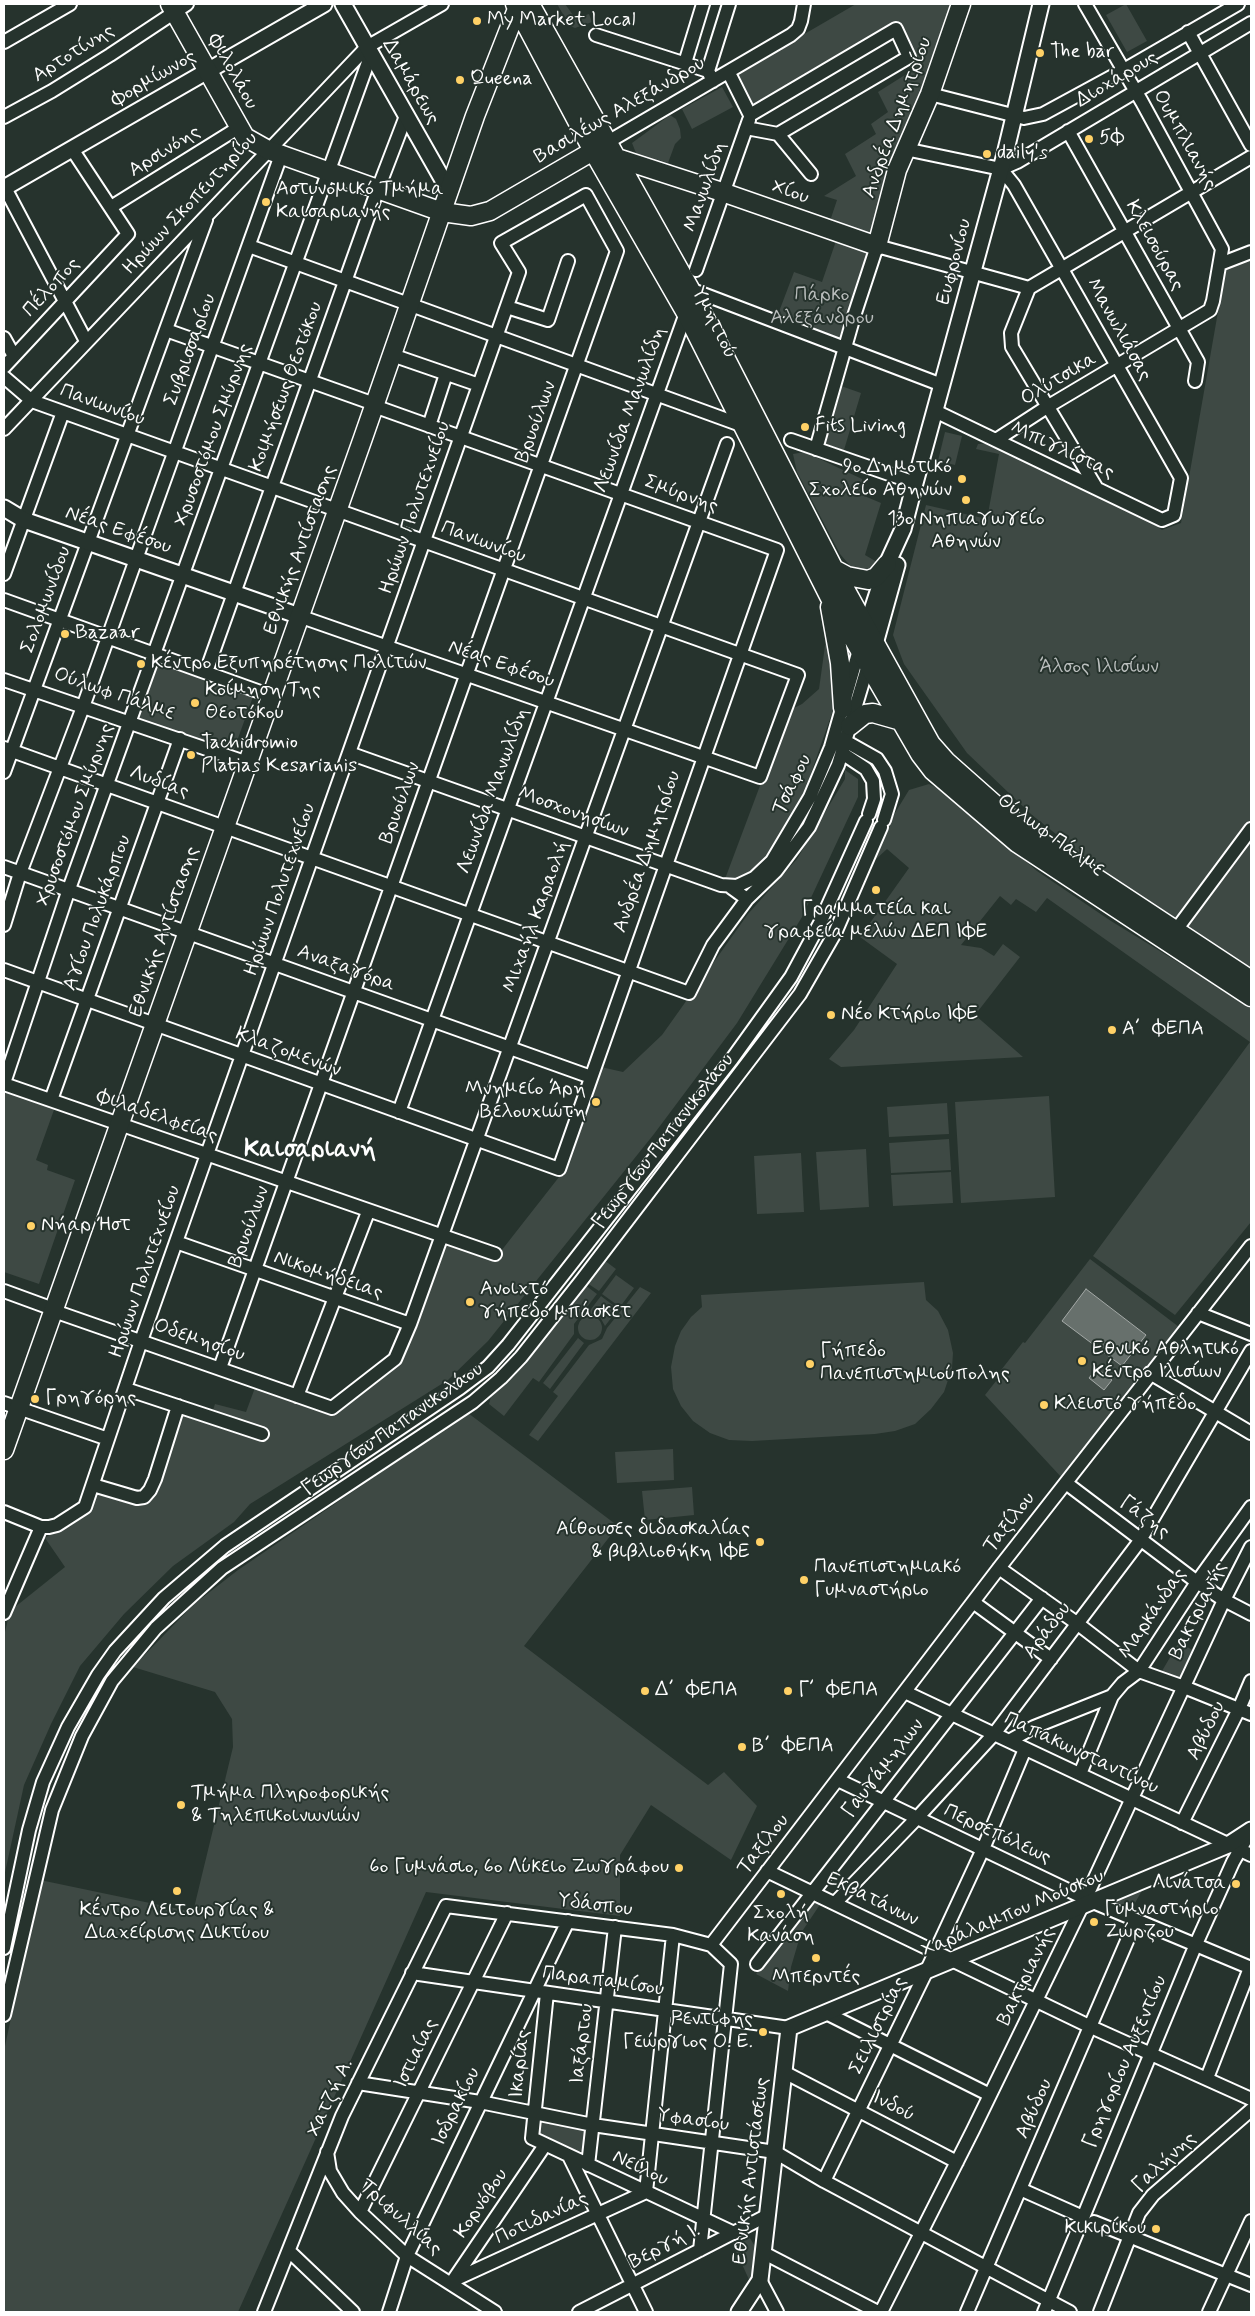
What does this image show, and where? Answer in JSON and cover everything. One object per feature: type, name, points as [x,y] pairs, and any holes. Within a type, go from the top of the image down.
[{"type":"main road","name":"Εθνικής Αντίστασης","points":[[4,1450],[9,1409],[49,1308],[296,615],[437,210],[518,4]]},
{"type":"main road","name":"Εθνικής Αντίστασης","points":[[437,210],[443,180],[476,86],[518,4]]},
{"type":"main road","name":"Υμηττού","points":[[518,4],[538,46],[605,150],[828,595],[868,652]]},
{"type":"main road","name":"Υμηττού","points":[[518,4],[690,290],[834,569],[867,626],[868,652]]},
{"type":"main road","name":"Ανδρέα Δημητρίου","points":[[877,246],[905,149],[930,94],[961,4]]},
{"type":"main road","name":"Φιλολάου","points":[[177,6],[207,71],[238,128],[245,137],[275,152],[378,189]]},
{"type":"main road","points":[[504,43],[520,38],[538,46]]},
{"type":"main road","name":"Χίου","points":[[605,150],[877,246]]},
{"type":"main road","name":"Βασιλέως Αλεξάνδρου","points":[[378,189],[437,210],[471,216],[490,211],[605,150]]},
{"type":"main road","name":"Εθνικής Αντίστασης","points":[[370,403],[392,355],[406,303]]},
{"type":"main road","points":[[834,569],[847,576],[868,580],[876,577],[887,564]]},
{"type":"main road","points":[[828,595],[840,662],[843,708]]},
{"type":"main road","name":"Εθνικής Αντίστασης","points":[[220,825],[239,760],[263,692],[296,615]]},
{"type":"main road","name":"Ούλωφ Πάλμε","points":[[868,652],[901,721],[920,754],[933,770],[1017,843],[1251,997]]},
{"type":"main road","name":"Ούλωφ Πάλμε","points":[[868,652],[931,744],[946,761],[1025,832],[1251,980]]},
{"type":"main road","points":[[846,740],[865,714],[873,713],[901,721]]},
{"type":"street","points":[[4,42],[70,4]]},
{"type":"street","name":"Φορμίωνος","points":[[4,187],[324,4]]},
{"type":"street","name":"Δαμάρεως","points":[[343,4],[443,180]]},
{"type":"street","name":"Ηρώων Σκοπευτηρίου","points":[[4,429],[208,215],[275,152],[369,50],[442,4]]},
{"type":"street","points":[[684,63],[704,4]]},
{"type":"street","points":[[596,35],[684,63],[711,76],[729,4]]},
{"type":"street","name":"Βασιλέως Αλεξάνδρου","points":[[605,150],[711,76],[729,73],[798,29],[804,13],[804,4]]},
{"type":"street","name":"Ευφρονίου","points":[[867,626],[887,564],[902,529],[916,483],[1001,169],[1041,4]]},
{"type":"street","name":"Ουμπλιανής","points":[[1085,4],[1136,90],[1222,249],[1213,301]]},
{"type":"street","name":"Διοχάρους","points":[[930,94],[1014,115],[1033,117],[1053,110],[1238,4]]},
{"type":"street","name":"Αρτοτίνης","points":[[4,117],[60,86],[177,6]]},
{"type":"street","name":"Διοχάρους","points":[[1001,169],[1251,23]]},
{"type":"street","points":[[729,73],[750,115],[896,29],[909,56],[778,134]]},
{"type":"street","points":[[1188,32],[1251,145]]},
{"type":"street","name":"Χρυσοστόμου Σμύρνης","points":[[4,1084],[37,982],[106,784],[130,723],[260,363],[369,50]]},
{"type":"street","name":"Μανωλίδη","points":[[696,270],[725,192],[750,115]]},
{"type":"street","name":"Κοιμήσεως Θεοτόκου","points":[[206,672],[378,189],[406,116]]},
{"type":"street","name":"Αρσινόης","points":[[111,207],[238,128]]},
{"type":"street","points":[[746,128],[778,134],[811,174]]},
{"type":"street","name":"Κλεισούρας","points":[[1068,131],[1198,362],[1195,380]]},
{"type":"street","points":[[72,149],[111,207]]},
{"type":"street","points":[[905,149],[1001,169]]},
{"type":"street","name":"Συβρισσαρίου","points":[[4,925],[20,873],[83,707],[249,246],[275,152]]},
{"type":"street","points":[[1096,487],[1012,348],[1010,341],[1029,288],[1251,157]]},
{"type":"street","name":"Μανωλιάσας","points":[[1001,169],[1014,185],[1116,367],[1181,478],[1174,515]]},
{"type":"street","points":[[4,187],[86,341]]},
{"type":"street","name":"Ηρώων Πολυτεχνείου","points":[[41,1527],[56,1525],[85,1508],[141,1341],[519,272],[501,243],[586,195],[617,251]]},
{"type":"street","name":"Πέλοπος","points":[[4,367],[128,234],[111,207]]},
{"type":"street","name":"Σολομωνίδου","points":[[4,772],[8,749],[34,690],[208,215]]},
{"type":"street","points":[[249,246],[742,425]]},
{"type":"street","name":"Χίου","points":[[877,246],[1029,288]]},
{"type":"street","name":"Ανδρέα Δημητρίου","points":[[816,449],[877,246]]},
{"type":"street","name":"Βρυούλων","points":[[220,1368],[617,251]]},
{"type":"street","points":[[1220,264],[1251,252]]},
{"type":"street","points":[[506,307],[548,320],[568,261]]},
{"type":"street","points":[[690,290],[942,385]]},
{"type":"street","name":"Ολύτσικα","points":[[996,440],[1047,407],[1180,330],[1210,310],[1213,301]]},
{"type":"street","name":"Λεωνίδα Μανωλίδη","points":[[399,1112],[686,313]]},
{"type":"street","name":"Σμύρνης","points":[[166,330],[777,550]]},
{"type":"street","points":[[4,338],[14,356]]},
{"type":"street","points":[[392,355],[479,385]]},
{"type":"street","points":[[429,426],[446,374]]},
{"type":"street","name":"Πανιωνίου","points":[[4,376],[32,401],[798,675],[760,777]]},
{"type":"street","name":"Μπιγλίστας","points":[[935,411],[1162,520],[1174,515]]},
{"type":"street","points":[[4,574],[63,412]]},
{"type":"street","points":[[791,440],[916,483]]},
{"type":"street","name":"Μιχαήλ Καραολή","points":[[332,1408],[396,1359],[477,1140],[726,444]]},
{"type":"street","name":"Νέας Εφέσου","points":[[4,508],[24,520],[760,777]]},
{"type":"street","name":"Ευφρονίου","points":[[868,652],[902,548],[902,529]]},
{"type":"street","name":"Ανδρέα Δημητρίου","points":[[559,1170],[777,550]]},
{"type":"street","points":[[4,600],[263,692]]},
{"type":"street","name":"Τσάφου","points":[[728,886],[737,886],[754,878],[772,861],[814,788],[831,748],[843,708],[868,652]]},
{"type":"street","name":"Τσάφου","points":[[689,993],[713,945],[747,899],[776,871],[809,827],[824,797],[846,740],[868,652]]},
{"type":"street","name":"Ούλωφ Πάλμε","points":[[4,680],[239,760]]},
{"type":"street","name":"Αγίου Πολυκάρπου","points":[[51,1100],[180,740]]},
{"type":"street","name":"Γεωργίου Παπανικολάου","points":[[4,1948],[29,1830],[43,1782],[68,1727],[114,1651],[164,1598],[225,1546],[460,1388],[488,1367],[508,1345],[720,1075],[791,977],[820,923],[868,817],[874,799],[872,781],[846,740]]},
{"type":"street","name":"Γεωργίου Παπανικολάου","points":[[4,2015],[52,1810],[82,1736],[112,1681],[163,1621],[222,1568],[473,1402],[501,1378],[521,1357],[582,1281],[800,994],[835,933],[882,824],[892,794],[885,771],[877,759],[846,740]]},
{"type":"street","name":"Λυδίας","points":[[8,749],[689,993]]},
{"type":"street","name":"Μοσχονησίων","points":[[349,753],[666,866],[728,886]]},
{"type":"street","points":[[1176,930],[1251,829]]},
{"type":"street","name":"Αναξαγόρα","points":[[4,867],[591,1077]]},
{"type":"street","points":[[728,886],[747,899]]},
{"type":"street","name":"Κλαζομενών","points":[[4,970],[559,1170]]},
{"type":"street","name":"Φιλαδελφείας","points":[[4,1084],[208,1154],[368,1212],[495,1254]]},
{"type":"street","points":[[297,1396],[368,1212]]},
{"type":"street","name":"Νικομήδειας","points":[[176,1242],[410,1324]]},
{"type":"street","name":"Ταξίλου","points":[[710,1945],[906,1692],[999,1568],[1251,1246]]},
{"type":"street","name":"Οδεμησίου","points":[[4,1291],[332,1408]]},
{"type":"street","points":[[1198,1313],[1251,1334]]},
{"type":"street","name":"Αράδου","points":[[835,1903],[994,1734],[1142,1540],[1251,1352]]},
{"type":"street","points":[[1150,1373],[1251,1433]]},
{"type":"street","points":[[126,1389],[262,1434]]},
{"type":"street","points":[[92,1485],[137,1498],[144,1496],[150,1490],[155,1479],[178,1406]]},
{"type":"street","points":[[9,1409],[108,1439]]},
{"type":"street","name":"Γάζης","points":[[1066,1483],[1197,1582],[1224,1600],[1251,1614]]},
{"type":"street","name":"Μαρκάνδας","points":[[1009,1741],[1034,1727],[1112,1696],[1123,1683],[1139,1671],[1197,1582],[1251,1507]]},
{"type":"street","points":[[4,1512],[41,1527],[4,1614]]},
{"type":"street","name":"Βακτριανής","points":[[880,2312],[1087,1902],[1184,1686],[1251,1547]]},
{"type":"street","points":[[999,1568],[1078,1624],[1139,1671],[1184,1686],[1245,1712]]},
{"type":"street","name":"Γαυγάμηλων","points":[[757,1964],[811,1892],[1042,1598]]},
{"type":"street","points":[[973,1602],[1051,1659]]},
{"type":"street","name":"Αβύδου","points":[[1182,1823],[1245,1712],[1251,1681]]},
{"type":"street","name":"Παπακωνσταντίνου","points":[[906,1692],[1239,1850]]},
{"type":"street","points":[[1080,1774],[1112,1696]]},
{"type":"street","name":"Σειλιστρίας","points":[[824,2181],[936,1952],[983,1849],[1025,1749]]},
{"type":"street","name":"Περσεπόλεως","points":[[838,1780],[983,1849],[1087,1902],[1196,1944],[1251,1968]]},
{"type":"street","name":"Χαράλαμπου Μούσκου","points":[[790,2028],[828,2014],[1087,1902],[1239,1850],[1251,1834]]},
{"type":"street","name":"Γρηγορίου Αυξεντίου","points":[[1046,2306],[1088,2220],[1150,2053],[1196,1944],[1239,1850]]},
{"type":"street","name":"Εκβατάνων","points":[[767,1871],[1091,2027],[1251,2099]]},
{"type":"street","name":"Υδάσπου","points":[[446,1906],[673,1935],[710,1945],[731,1964],[725,2019]]},
{"type":"street","name":"Χατζή Α.","points":[[264,2312],[327,2152],[358,2083],[446,1906]]},
{"type":"street","name":"Ιστιαίας","points":[[360,2212],[507,1913]]},
{"type":"street","name":"Αβύδου","points":[[967,2312],[1136,1920]]},
{"type":"street","name":"Ισδρακίου","points":[[388,2312],[408,2256],[480,2102],[541,1992],[568,1921]]},
{"type":"street","name":"Ιαξάρτου","points":[[588,2165],[615,1927]]},
{"type":"street","points":[[646,2192],[673,1935]]},
{"type":"street","points":[[1207,2078],[1251,1968]]},
{"type":"street","name":"Παραπαμίσου","points":[[412,1973],[790,2028]]},
{"type":"street","name":"Ικαρίας","points":[[532,2138],[541,1992]]},
{"type":"street","points":[[828,2014],[990,2095]]},
{"type":"street","points":[[700,2250],[725,2019]]},
{"type":"street","name":"Εθνικής Αντιστάσεως","points":[[739,2312],[760,2280],[790,2028]]},
{"type":"street","name":"Ινδού","points":[[784,2072],[957,2162]]},
{"type":"street","name":"Υφασίου","points":[[358,2083],[480,2102],[593,2125],[775,2152],[824,2181],[986,2268],[1046,2306],[1070,2312]]},
{"type":"street","name":"Γαλήνης","points":[[1100,2312],[1139,2213],[1153,2195],[1251,2110]]},
{"type":"street","name":"Νείλου","points":[[532,2138],[734,2233]]},
{"type":"street","name":"Κορνόβου","points":[[452,2282],[545,2145]]},
{"type":"street","name":"Τριφυλλίας","points":[[327,2152],[330,2171],[343,2192],[360,2212],[408,2256],[452,2282],[495,2312]]},
{"type":"street","points":[[569,2156],[646,2312]]},
{"type":"street","points":[[1020,2189],[1088,2220],[1251,2285]]},
{"type":"street","name":"Ποτιδανίας","points":[[452,2282],[646,2192]]},
{"type":"street","name":"Βεργή Ι.","points":[[578,2312],[768,2215]]},
{"type":"street","points":[[1209,2312],[1251,2222]]},
{"type":"street","points":[[289,2251],[353,2312]]},
{"type":"street","points":[[764,2253],[880,2312]]},
{"type":"street","points":[[760,2280],[777,2312]]},
{"type":"green space","points":[[557,4],[565,4],[573,15],[583,16],[589,14],[592,22],[575,28],[570,26]]},
{"type":"green space","name":"Πάρκο Αλεξάνδρου","points":[[856,4],[955,4],[875,236],[830,221],[837,200],[824,196],[856,176],[845,154],[876,134],[871,124],[888,112],[878,92],[916,68],[894,28],[753,106],[734,75]]},
{"type":"green space","points":[[1126,4],[1147,41],[1127,52],[1106,15]]},
{"type":"green space","points":[[722,87],[733,107],[692,129],[682,109]]},
{"type":"green space","points":[[670,115],[676,119],[681,138],[675,144],[668,163],[636,153],[632,143]]},
{"type":"green space","name":"Πάρκο Αλεξάνδρου","points":[[837,238],[871,249],[840,342],[777,317],[794,272],[822,282]]},
{"type":"green space","name":"Άλσος Ιλισίων","points":[[1251,256],[1251,972],[1105,873],[1032,815],[967,753],[904,664],[893,635],[926,505],[987,519],[999,454],[976,449],[978,444],[993,443],[1100,490],[1162,530],[1181,523],[1226,266]]},
{"type":"green space","points":[[841,386],[861,393],[844,450],[823,443]]},
{"type":"green space","points":[[945,432],[962,436],[955,465],[938,461]]},
{"type":"green space","points":[[805,452],[862,479],[862,495],[881,503],[865,555],[877,562],[870,572],[852,568],[840,554],[797,472],[793,454]]},
{"type":"green space","points":[[829,617],[838,696],[809,779],[782,841],[772,856],[747,877],[731,881],[725,879],[788,711],[802,704],[819,689]]},
{"type":"green space","points":[[158,659],[254,694],[232,755],[136,721]]},
{"type":"green space","points":[[845,770],[858,779],[858,797],[802,917],[737,1023],[654,1134],[488,1341],[448,1380],[250,1504],[234,1522],[173,1566],[124,1614],[80,1666],[51,1724],[24,1785],[4,1877],[4,1636],[10,1611],[65,1567],[45,1538],[86,1509],[95,1488],[143,1499],[179,1411],[210,1420],[215,1404],[246,1412],[256,1385],[332,1414],[399,1361],[445,1243],[494,1260],[570,1163],[601,1067],[623,1072],[662,1035],[748,914],[797,859],[845,779]]},
{"type":"green space","points":[[929,784],[949,794],[1037,871],[1111,921],[1251,1007],[1251,1222],[1175,1315],[1093,1256],[1250,1042],[1047,898],[1036,912],[1016,899],[1011,905],[1000,896],[961,945],[981,948],[994,956],[1003,944],[1020,957],[975,1015],[1023,1057],[841,1067],[829,1059],[854,1030],[897,964],[860,937],[909,868],[887,849],[874,861],[895,813],[909,790]]},
{"type":"green space","name":"Νήαρ Ήστ","points":[[4,1089],[55,1107],[36,1160],[48,1165],[47,1170],[75,1180],[39,1284],[4,1272]]},
{"type":"green space","points":[[1049,1096],[1055,1197],[961,1203],[955,1102]]},
{"type":"green space","points":[[947,1103],[949,1134],[889,1137],[887,1107]]},
{"type":"green space","points":[[949,1139],[951,1170],[891,1173],[889,1143]]},
{"type":"green space","points":[[866,1149],[869,1207],[820,1210],[816,1152]]},
{"type":"green space","points":[[801,1153],[804,1212],[757,1214],[754,1156]]},
{"type":"green space","points":[[951,1172],[953,1203],[893,1206],[891,1175]]},
{"type":"green space","name":"Εθνικό Αθλητικό Κέντρο Ιλισίων","points":[[1090,1259],[1179,1327],[1063,1479],[985,1395],[1000,1376],[998,1374],[1023,1342],[1025,1343]]},
{"type":"green space","points":[[604,1260],[616,1269],[599,1291],[587,1283]]},
{"type":"green space","points":[[616,1275],[634,1288],[620,1307],[602,1294]]},
{"type":"green space","points":[[924,1282],[926,1300],[938,1311],[948,1330],[953,1353],[952,1368],[944,1392],[931,1409],[915,1424],[895,1431],[875,1434],[752,1441],[729,1440],[710,1433],[693,1421],[681,1406],[673,1389],[671,1367],[675,1346],[681,1331],[691,1317],[702,1307],[701,1295]]},
{"type":"green space","points":[[585,1285],[597,1294],[574,1324],[574,1334],[539,1382],[533,1378],[504,1416],[489,1404],[492,1393],[535,1350]]},
{"type":"green space","points":[[640,1287],[651,1293],[538,1441],[529,1435],[558,1396],[553,1392],[589,1345],[602,1339],[607,1328]]},
{"type":"green space","points":[[601,1296],[618,1309],[605,1326],[600,1317],[588,1313]]},
{"type":"green space","points":[[590,1316],[598,1320],[602,1328],[598,1336],[590,1340],[582,1336],[578,1328],[582,1320]]},
{"type":"green space","points":[[578,1338],[584,1343],[550,1389],[543,1383]]},
{"type":"green space","points":[[468,1413],[618,1526],[524,1646],[708,1785],[724,1772],[757,1806],[731,1860],[651,1805],[620,1855],[620,1916],[426,1892],[238,2312],[4,2312],[4,2051],[40,1880],[193,1912],[233,1747],[232,1719],[215,1692],[133,1667],[193,1605],[238,1570]]},
{"type":"green space","points":[[673,1449],[674,1480],[617,1483],[615,1452]]},
{"type":"green space","points":[[692,1487],[694,1515],[645,1520],[642,1491]]},
{"type":"green space","points":[[1179,1642],[1199,1654],[1183,1683],[1162,1671]]},
{"type":"green space","points":[[1144,1887],[1131,1910],[1110,1902]]},
{"type":"green space","points":[[814,1898],[821,1903],[801,1933],[791,1967],[788,1991],[756,1974]]},
{"type":"green space","points":[[542,2120],[587,2129],[584,2151],[568,2151],[540,2137],[538,2133],[539,2123]]},
{"type":"green space","points":[[748,2235],[767,2266],[752,2286],[734,2247]]},
{"type":"shaded area","points":[[1086,1289],[1146,1335],[1122,1366],[1062,1321]]},
{"type":"shaded area","points":[[1097,1368],[1112,1380],[1104,1390],[1089,1378]]},
{"type":"place","name":"My Market Local","points":[[477,21]]},
{"type":"place","name":"The bar","points":[[1040,53]]},
{"type":"place","name":"Queena","points":[[460,80]]},
{"type":"place","name":"5Φ","points":[[1089,139]]},
{"type":"place","name":"daily's","points":[[987,154]]},
{"type":"place","name":"Αστυνομικό Τμήμα Καισαριανής","points":[[266,202]]},
{"type":"place","name":"Fits Living","points":[[805,427]]},
{"type":"place","name":"9ο Δημοτικό Σχολείο Αθηνών","points":[[962,479]]},
{"type":"place","name":"13ο Νηπιαγωγείο Αθηνών","points":[[966,500]]},
{"type":"place","name":"Bazaar","points":[[65,634]]},
{"type":"place","name":"Κέντρο Εξυπηρέτησης Πολιτών","points":[[141,664]]},
{"type":"place","name":"Κοίμηση Της Θεοτόκου","points":[[195,703]]},
{"type":"place","name":"Tachidromio Platias Kesarianis","points":[[191,755]]},
{"type":"place","name":"Γραμματεία και γραφεία μελών ΔΕΠ ΙΦΕ","points":[[876,890]]},
{"type":"place","name":"Νέο Κτήριο ΙΦΕ","points":[[831,1015]]},
{"type":"place","name":"Α΄ ΦΕΠΑ","points":[[1112,1030]]},
{"type":"place","name":"Μνημείο Άρη Βελουχιώτη","points":[[596,1102]]},
{"type":"place","name":"Νήαρ Ήστ","points":[[31,1226]]},
{"type":"place","name":"Ανοιχτό γήπεδο μπάσκετ","points":[[470,1302]]},
{"type":"place","name":"Εθνικό Αθλητικό Κέντρο Ιλισίων","points":[[1082,1361]]},
{"type":"place","name":"Γήπεδο Πανεπιστημιούπολης","points":[[810,1364]]},
{"type":"place","name":"Γρηγόρης","points":[[35,1399]]},
{"type":"place","name":"Κλειστό γήπεδο","points":[[1044,1405]]},
{"type":"place","name":"Αίθουσες διδασκαλίας & βιβλιοθήκη ΙΦΕ","points":[[760,1542]]},
{"type":"place","name":"Πανεπιστημιακό Γυμναστήριο","points":[[804,1580]]},
{"type":"place","name":"Δ΄ ΦΕΠΑ","points":[[645,1691]]},
{"type":"place","name":"Γ΄ ΦΕΠΑ","points":[[788,1691]]},
{"type":"place","name":"Β΄ ΦΕΠΑ","points":[[742,1747]]},
{"type":"place","name":"Τμήμα Πληροφορικής & Τηλεπικοινωνιών","points":[[181,1805]]},
{"type":"place","name":"6ο Γυμνάσιο, 6ο Λύκειο Ζωγράφου","points":[[679,1868]]},
{"type":"place","name":"Λινάτσα","points":[[1236,1884]]},
{"type":"place","name":"Κέντρο Λειτουργίας & Διαχείρισης Δικτύου","points":[[177,1891]]},
{"type":"place","name":"Σχολή Κανάση","points":[[781,1894]]},
{"type":"place","name":"Γυμναστήριο Ζώρζου","points":[[1094,1922]]},
{"type":"place","name":"Μπερντές","points":[[816,1958]]},
{"type":"place","name":"Ρεντίφης Γεώργιος Ο. Ε.","points":[[763,2032]]},
{"type":"place","name":"Κικιρίκου","points":[[1156,2229]]},
{"type":"district","name":"Καισαριανή","points":[[310,1151]]}]
